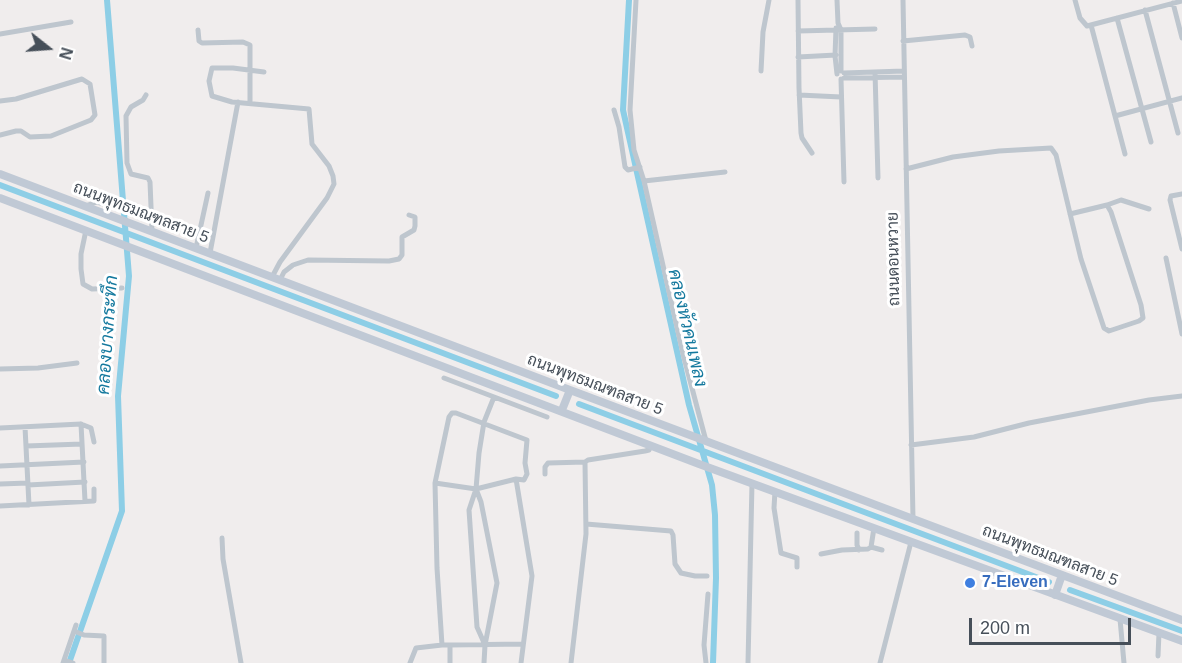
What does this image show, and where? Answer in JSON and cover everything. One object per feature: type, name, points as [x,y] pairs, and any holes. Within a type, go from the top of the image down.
[{"type":"main road","name":"ถนนพุทธมณฑลสาย 5","points":[[0,174],[1182,620]]},
{"type":"main road","name":"ถนนพุทธมณฑลสาย 5","points":[[0,198],[699,464],[1182,641]]},
{"type":"main road","points":[[562,410],[570,390]]},
{"type":"main road","points":[[1055,595],[1062,575]]},
{"type":"street","points":[[636,0],[630,110],[636,168],[644,180],[683,354],[706,441]]},
{"type":"street","points":[[761,71],[763,32],[769,0]]},
{"type":"street","points":[[798,0],[802,138],[812,153]]},
{"type":"street","points":[[837,0],[844,182]]},
{"type":"street","name":"ถนนดอนหวาย","points":[[903,0],[912,518]]},
{"type":"street","points":[[1075,0],[1082,22],[1087,26],[1178,2],[1182,38]]},
{"type":"street","points":[[1149,0],[1148,9],[1178,133]]},
{"type":"street","points":[[1117,18],[1151,142]]},
{"type":"street","points":[[0,34],[71,22]]},
{"type":"street","points":[[1091,26],[1125,154]]},
{"type":"street","points":[[798,31],[875,29]]},
{"type":"street","points":[[198,30],[199,41],[202,43],[247,43],[251,51],[250,103]]},
{"type":"street","points":[[903,41],[965,35],[970,37],[972,46]]},
{"type":"street","points":[[798,57],[838,55]]},
{"type":"street","points":[[264,72],[213,68],[210,73],[212,96],[222,100],[309,109],[312,144],[329,166],[333,176],[332,189],[280,262],[276,279]]},
{"type":"street","points":[[841,75],[904,74]]},
{"type":"street","points":[[875,75],[878,178]]},
{"type":"street","points":[[0,100],[16,99],[82,79],[90,84],[95,116],[91,120],[51,136],[30,137],[21,131],[0,135]]},
{"type":"street","points":[[146,95],[143,100],[131,107],[126,116],[127,163],[131,174],[148,178],[150,182],[152,231]]},
{"type":"street","points":[[799,95],[841,97]]},
{"type":"street","points":[[1115,116],[1182,98]]},
{"type":"street","points":[[210,253],[238,102]]},
{"type":"street","points":[[614,110],[625,167],[636,168]]},
{"type":"street","points":[[906,169],[953,158],[1051,148],[1056,155],[1081,259],[1104,328],[1108,331],[1139,321],[1143,318],[1143,314],[1107,204]]},
{"type":"street","points":[[644,180],[725,172]]},
{"type":"street","points":[[196,248],[208,193]]},
{"type":"street","points":[[1182,194],[1171,196],[1170,200],[1182,249]]},
{"type":"street","points":[[1070,214],[1121,200],[1149,209]]},
{"type":"street","points":[[85,206],[97,202],[111,206]]},
{"type":"street","points":[[276,279],[293,265],[308,260],[389,261],[399,259],[402,255],[402,237],[414,230],[415,217],[409,215]]},
{"type":"street","points":[[86,230],[81,254],[83,284],[92,289],[122,288]]},
{"type":"street","points":[[1166,258],[1182,334]]},
{"type":"street","points":[[0,369],[38,368],[77,363]]},
{"type":"street","points":[[444,378],[547,417]]},
{"type":"street","points":[[520,407],[524,396]]},
{"type":"street","points":[[911,445],[974,437],[1029,423],[1182,396]]},
{"type":"street","points":[[485,645],[477,627],[470,510],[476,489],[479,453],[485,424],[495,398]]},
{"type":"street","points":[[435,483],[476,489],[516,479],[524,480],[527,477],[525,463],[527,440],[452,413],[435,483],[442,645]]},
{"type":"street","points":[[81,424],[85,501]]},
{"type":"street","points":[[0,428],[81,424],[91,428],[94,442]]},
{"type":"street","points":[[25,427],[29,505]]},
{"type":"street","points":[[26,446],[82,444]]},
{"type":"street","points":[[545,474],[545,467],[548,463],[585,462],[649,450],[651,445]]},
{"type":"street","points":[[0,466],[84,462]]},
{"type":"street","points":[[571,663],[586,524],[585,462]]},
{"type":"street","points":[[516,479],[532,576],[521,663]]},
{"type":"street","points":[[0,484],[85,482]]},
{"type":"street","points":[[748,663],[752,483]]},
{"type":"street","points":[[0,506],[94,501],[94,489]]},
{"type":"street","points":[[476,489],[481,502],[497,584],[485,645],[484,663]]},
{"type":"street","points":[[774,491],[774,508],[781,553],[797,558],[797,567]]},
{"type":"street","points":[[586,524],[671,531],[675,564],[681,573],[707,576]]},
{"type":"street","points":[[871,547],[874,528]]},
{"type":"street","points":[[857,533],[859,550]]},
{"type":"street","points":[[222,538],[223,560],[241,663]]},
{"type":"street","points":[[880,663],[911,542]]},
{"type":"street","points":[[822,554],[871,547],[882,550]]},
{"type":"street","points":[[706,663],[704,645],[708,594]]},
{"type":"street","points":[[1120,619],[1124,663]]},
{"type":"street","points":[[73,663],[64,661],[76,629],[84,635],[104,636],[104,663]]},
{"type":"street","points":[[1158,656],[1159,633]]},
{"type":"street","points":[[413,661],[416,648],[442,645],[523,644]]},
{"type":"street","points":[[450,645],[450,663]]},
{"type":"waterway","name":"คลองบางกระทึก","points":[[69,663],[122,511],[118,396],[129,276],[107,0]]},
{"type":"waterway","name":"คลองหัวคนเพลง","points":[[629,0],[623,110],[689,405],[712,485],[716,578],[713,663]]},
{"type":"waterway","points":[[0,185],[556,396]]},
{"type":"waterway","points":[[579,404],[1049,582]]},
{"type":"waterway","points":[[1070,590],[1182,631]]},
{"type":"place","name":"7-Eleven","points":[[970,583]]}]
